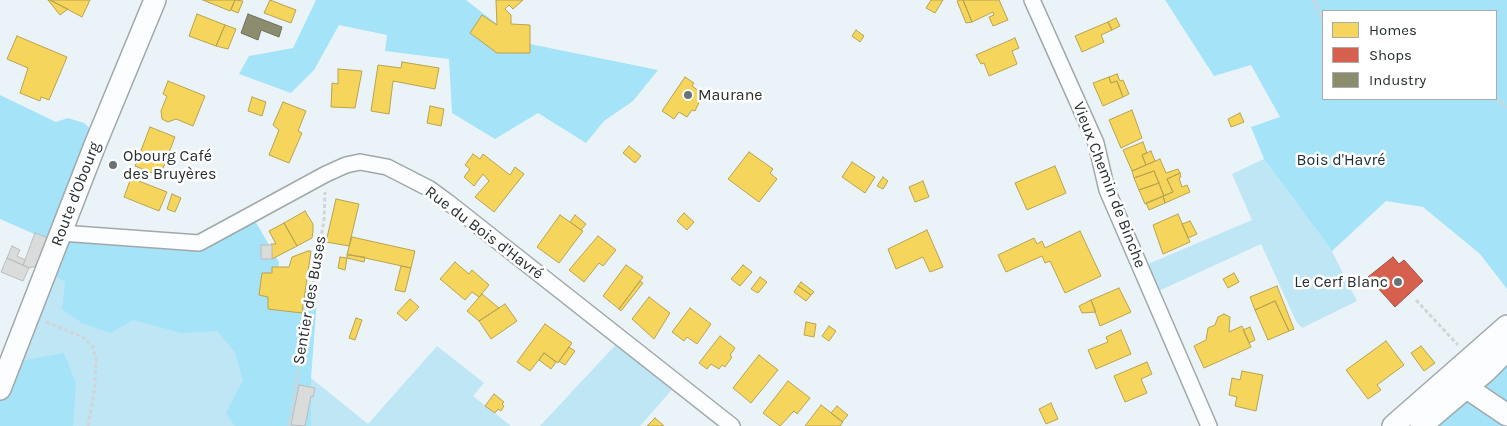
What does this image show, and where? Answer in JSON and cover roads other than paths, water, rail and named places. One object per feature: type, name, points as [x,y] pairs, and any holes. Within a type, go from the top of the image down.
[{"type":"main road","name":"Route d'Obourg","points":[[0,389],[155,0]]},
{"type":"main road","points":[[1421,426],[1460,380],[1471,358],[1507,326]]},
{"type":"main road","points":[[1393,426],[1507,350]]},
{"type":"main road","points":[[1460,380],[1507,414]]},
{"type":"street","name":"Vieux Chemin de Binche","points":[[1032,0],[1096,143],[1108,190],[1209,426]]},
{"type":"street","name":"Rue du Bois d'Havré","points":[[61,233],[199,243],[326,174],[360,162],[387,167],[430,189],[732,426]]},
{"type":"place","name":"Maurane","points":[[688,95]]},
{"type":"place","name":"Obourg Café des Bruyères","points":[[113,165]]},
{"type":"place","name":"Le Cerf Blanc","points":[[1398,282]]},
{"type":"park label","name":"Bois d'Havré","points":[[1341,160]]}]
